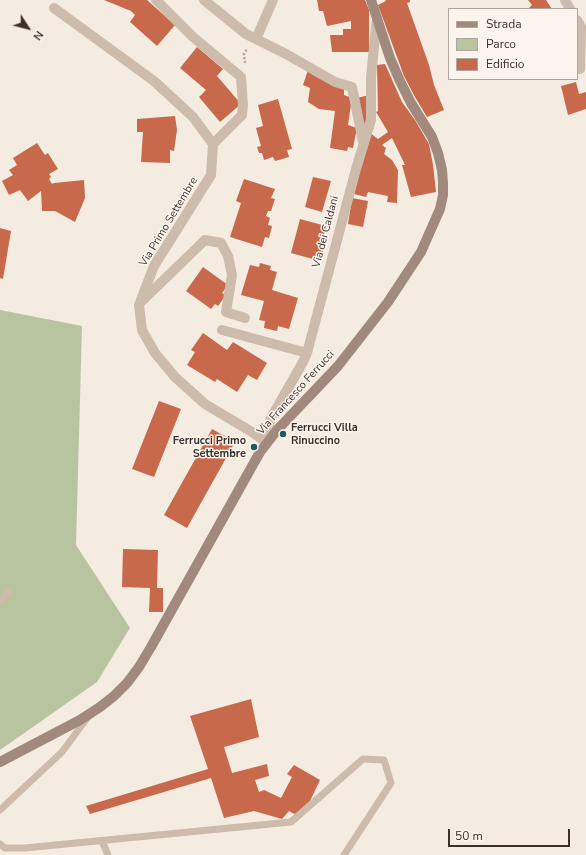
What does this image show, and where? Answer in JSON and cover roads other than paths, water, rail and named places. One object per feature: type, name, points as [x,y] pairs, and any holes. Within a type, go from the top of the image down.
[{"type":"main road","name":"Via Francesco Ferrucci","points":[[0,762],[91,714],[114,696],[126,683],[139,667],[252,465],[267,443],[278,429],[338,366],[388,302],[421,252],[440,209],[443,195],[442,170],[432,137],[411,103],[390,58],[371,0]]},
{"type":"street","points":[[54,8],[154,81],[193,117],[213,144],[242,115],[243,105],[241,77],[193,37],[156,0]]},
{"type":"street","points":[[204,0],[246,34],[286,54],[335,82],[352,87],[363,144]]},
{"type":"street","points":[[256,39],[273,0]]},
{"type":"street","name":"Via dei Caldani","points":[[267,443],[268,428],[271,418],[307,353],[363,144],[371,120],[371,77],[377,18]]},
{"type":"street","points":[[578,22],[581,27],[580,69]]},
{"type":"street","name":"Via Primo Settembre","points":[[138,305],[154,266],[211,176],[213,144]]},
{"type":"street","points":[[245,318],[226,312],[232,276],[228,256],[221,243],[205,240],[138,305],[142,330],[155,353],[175,378],[205,404],[252,432],[267,443]]},
{"type":"street","points":[[222,330],[307,353]]},
{"type":"lane","points":[[0,601],[9,592]]},
{"type":"lane","points":[[0,810],[62,752],[91,714]]},
{"type":"lane","points":[[0,844],[5,848],[25,848],[292,822],[363,759],[384,760],[391,783],[344,855]]},
{"type":"lane","points":[[102,841],[108,855]]},
{"type":"place","name":"Ferrucci Villa Rinuccino","points":[[283,434]]},
{"type":"place","name":"Ferrucci Primo Settembre","points":[[254,447]]}]
